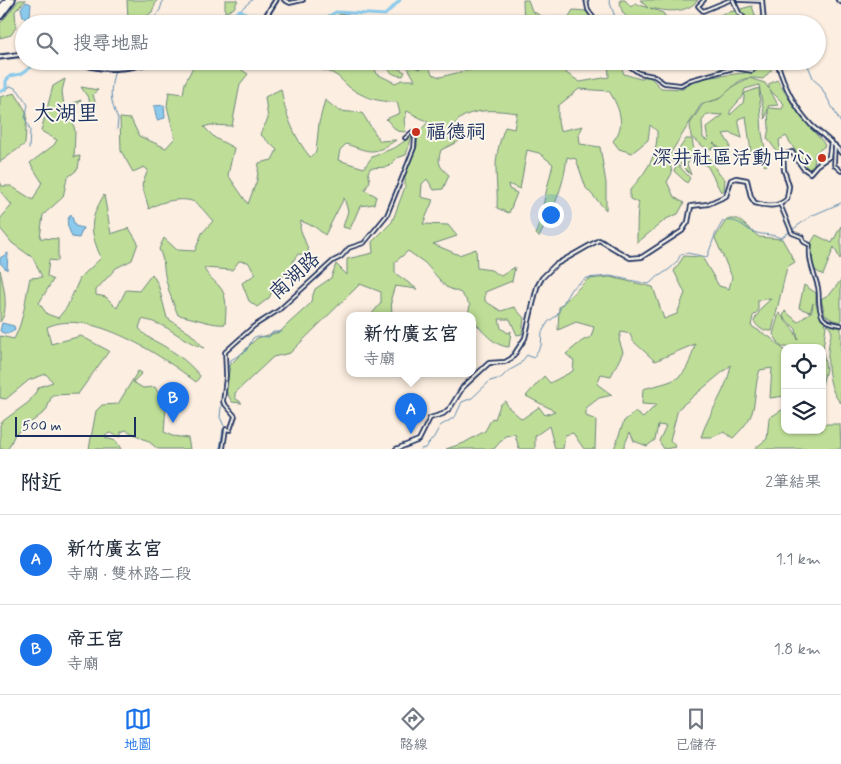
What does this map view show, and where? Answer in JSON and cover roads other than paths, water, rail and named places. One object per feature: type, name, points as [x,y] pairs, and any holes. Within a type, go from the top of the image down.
[{"type":"highway","points":[[0,9],[8,0]]},
{"type":"highway","points":[[0,16],[12,0]]},
{"type":"main road","points":[[266,15],[276,0]]},
{"type":"main road","points":[[0,57],[15,55]]},
{"type":"street","points":[[284,0],[290,3],[303,0]]},
{"type":"street","points":[[586,0],[588,10],[592,15]]},
{"type":"street","points":[[704,0],[698,6],[702,11],[731,0],[741,15]]},
{"type":"street","points":[[738,0],[762,1],[763,15]]},
{"type":"street","points":[[635,70],[639,73],[651,75],[664,83],[681,85],[690,80],[727,70]]},
{"type":"street","points":[[780,70],[789,97],[812,125],[841,153]]},
{"type":"street","name":"南湖路","points":[[223,449],[226,429],[230,430],[235,416],[223,402],[226,376],[225,352],[254,326],[279,310],[332,261],[341,257],[350,248],[364,243],[392,206],[396,190],[414,148],[415,133],[412,132],[405,138]]},
{"type":"street","points":[[476,375],[489,363],[507,362],[517,353],[526,335],[539,284],[556,265],[598,240],[630,258],[642,257],[682,231],[688,222],[691,206],[708,204],[726,196],[731,180],[736,178],[747,180],[751,197],[755,203],[769,206],[780,204],[787,199],[789,188],[784,170],[783,155],[792,152],[803,168],[810,173],[817,165],[829,157],[831,142]]},
{"type":"street","points":[[834,145],[834,165],[841,171]]},
{"type":"street","points":[[780,204],[792,233],[802,236],[804,242],[810,245],[809,256],[812,274],[818,287],[819,305],[823,317],[828,322],[841,325]]},
{"type":"street","points":[[396,449],[418,440],[430,418],[443,414],[451,406],[463,387],[474,377]]},
{"type":"water","points":[[26,2],[31,4],[30,15],[23,15],[21,8]]},
{"type":"water","points":[[164,105],[165,118],[157,120],[154,106]]},
{"type":"water","points":[[71,214],[75,226],[83,228],[79,238],[72,237],[67,223]]},
{"type":"water","points":[[8,253],[7,270],[0,263],[0,258]]},
{"type":"water","points":[[2,323],[14,326],[15,329],[10,333],[3,333],[0,331]]},
{"type":"waterway","points":[[156,15],[163,0]]},
{"type":"waterway","points":[[240,10],[252,0]]},
{"type":"waterway","points":[[385,15],[400,0]]},
{"type":"waterway","points":[[609,0],[614,15]]},
{"type":"waterway","points":[[233,15],[240,10],[249,15]]},
{"type":"waterway","points":[[331,15],[336,12],[385,15]]},
{"type":"waterway","points":[[0,92],[6,89],[6,81],[10,76],[21,74],[27,70]]},
{"type":"waterway","points":[[115,70],[111,96],[118,119],[117,129]]},
{"type":"waterway","points":[[810,70],[841,123]]},
{"type":"waterway","points":[[6,89],[11,86],[18,90],[28,105],[25,118],[30,130],[29,149]]},
{"type":"waterway","points":[[421,449],[425,448],[440,426],[455,417],[462,402],[472,398],[490,381],[501,378],[508,371],[519,365],[527,355],[533,358],[541,346],[542,332],[548,322],[556,316],[571,289],[586,278],[610,276],[649,284],[671,268],[681,254],[687,253],[707,257],[715,235],[723,221],[735,221],[760,234],[781,238],[811,216],[841,203]]},
{"type":"waterway","points":[[227,371],[231,360],[246,351],[253,338],[257,336],[269,337],[273,332],[282,332]]},
{"type":"waterway","points":[[224,377],[220,417],[224,426]]},
{"type":"waterway","points":[[220,449],[223,429]]},
{"type":"place","name":"福德祠","points":[[416,132]]},
{"type":"place","name":"深井社區活動中心","points":[[822,158]]},
{"type":"place","name":"帝王宮","points":[[173,423]]},
{"type":"place","name":"新竹廣玄宮","points":[[411,434]]},
{"type":"district","name":"大湖里","points":[[66,114]]}]
